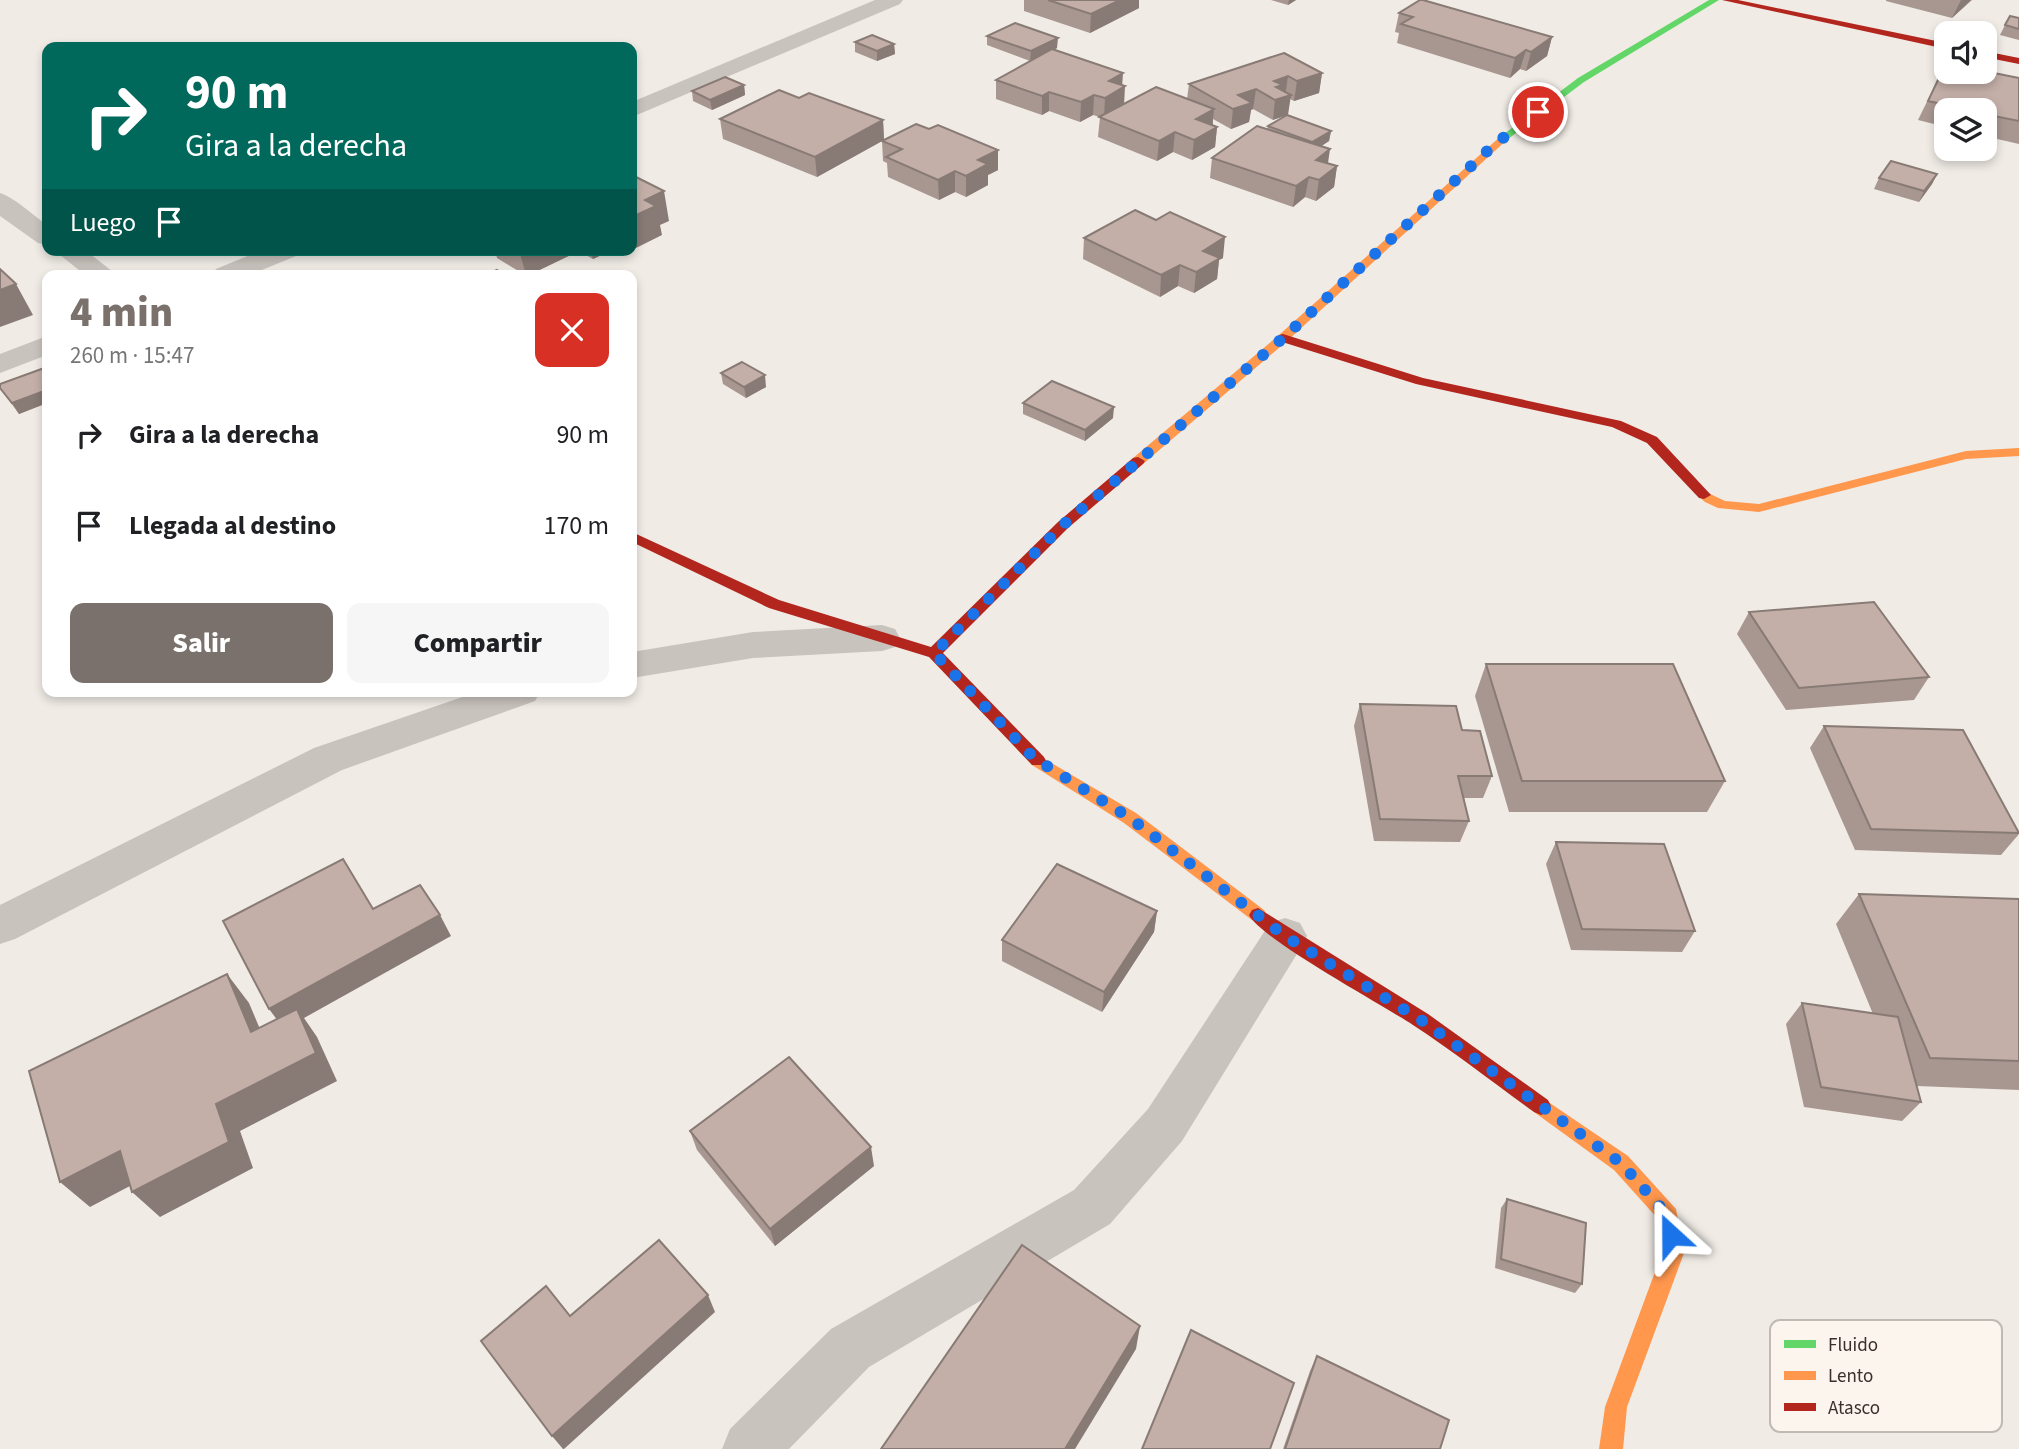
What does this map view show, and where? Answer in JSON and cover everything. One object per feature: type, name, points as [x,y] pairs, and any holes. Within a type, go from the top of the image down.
[{"type":"street","points":[[637,108],[893,0]]},
{"type":"street","points":[[934,653],[1063,525],[1283,338],[1495,144],[1581,80],[1715,0]]},
{"type":"street","points":[[1726,0],[1934,43]]},
{"type":"street","points":[[1997,57],[2019,61]]},
{"type":"street","points":[[3,208],[42,234]]},
{"type":"street","points":[[76,256],[96,270]]},
{"type":"street","points":[[238,270],[272,256]]},
{"type":"street","points":[[1283,338],[1420,381],[1616,424],[1652,440],[1708,499],[1733,507],[1759,508],[1966,455],[2019,452]]},
{"type":"street","points":[[0,364],[42,347]]},
{"type":"street","points":[[637,539],[774,604],[934,653],[1034,758],[1130,818],[1285,936],[1421,1020],[1621,1163],[1668,1216],[1673,1253],[1616,1407],[1611,1449]]},
{"type":"street","points":[[637,664],[752,645],[882,638]]},
{"type":"street","points":[[0,926],[328,759],[505,697]]},
{"type":"street","points":[[750,1449],[850,1348],[1092,1207],[1165,1125],[1285,936]]},
{"type":"building","points":[[1048,0],[1120,0],[1091,14]]},
{"type":"building","points":[[1420,0],[1552,37],[1531,52],[1526,50],[1515,58],[1401,24],[1413,17],[1399,13]]},
{"type":"building","points":[[2010,16],[2019,18],[2019,29],[2005,25]]},
{"type":"building","points":[[1015,23],[1058,38],[1031,51],[987,36]]},
{"type":"building","points":[[872,35],[894,44],[877,51],[855,42]]},
{"type":"building","points":[[1052,49],[1123,73],[1109,81],[1125,86],[1105,98],[1094,95],[1081,102],[1049,92],[1042,96],[996,80]]},
{"type":"building","points":[[1284,53],[1322,73],[1297,81],[1288,76],[1274,81],[1283,85],[1276,87],[1291,95],[1275,100],[1256,89],[1238,95],[1252,103],[1233,109],[1189,84]]},
{"type":"building","points":[[1997,74],[2019,78],[2019,121],[1997,117],[1997,98],[1934,98],[1934,102],[1928,101],[1936,84],[1997,84]]},
{"type":"building","points":[[725,77],[744,85],[710,100],[692,91]]},
{"type":"building","points":[[1156,87],[1214,109],[1196,119],[1217,127],[1194,140],[1175,132],[1159,141],[1099,117]]},
{"type":"building","points":[[779,90],[799,98],[809,93],[883,120],[815,157],[720,119]]},
{"type":"building","points":[[1287,115],[1331,131],[1312,142],[1268,126]]},
{"type":"building","points":[[916,124],[929,129],[938,125],[998,150],[978,160],[988,164],[966,176],[955,171],[938,180],[886,157],[902,149],[882,141]]},
{"type":"building","points":[[1257,126],[1330,149],[1316,160],[1337,166],[1319,180],[1309,177],[1296,186],[1212,158]]},
{"type":"building","points":[[1891,161],[1937,174],[1924,191],[1879,178]]},
{"type":"building","points":[[637,178],[664,191],[645,200],[656,206],[637,215]]},
{"type":"building","points":[[1135,210],[1156,220],[1170,212],[1225,237],[1203,251],[1220,258],[1196,272],[1180,265],[1161,275],[1084,238]]},
{"type":"building","points":[[0,269],[16,284],[0,290]]},
{"type":"building","points":[[742,362],[765,375],[744,387],[721,373]]},
{"type":"building","points":[[42,369],[42,392],[12,403],[0,388],[0,384]]},
{"type":"building","points":[[1052,381],[1114,407],[1085,430],[1023,403]]},
{"type":"building","points":[[1874,602],[1929,677],[1799,688],[1749,612]]},
{"type":"building","points":[[1486,664],[1673,664],[1725,781],[1522,781]]},
{"type":"building","points":[[1360,704],[1456,706],[1462,730],[1480,731],[1492,776],[1458,776],[1469,821],[1380,819]]},
{"type":"building","points":[[1824,726],[1963,730],[2019,833],[1871,829]]},
{"type":"building","points":[[1556,842],[1664,844],[1695,931],[1582,929]]},
{"type":"building","points":[[343,859],[373,909],[420,885],[440,915],[269,1009],[223,921]]},
{"type":"building","points":[[1057,864],[1157,911],[1104,992],[1002,940]]},
{"type":"building","points":[[1859,894],[2019,899],[2019,1061],[1930,1058]]},
{"type":"building","points":[[227,974],[251,1032],[297,1009],[316,1053],[216,1104],[229,1142],[132,1192],[120,1151],[60,1182],[29,1071]]},
{"type":"building","points":[[1802,1003],[1898,1017],[1921,1102],[1821,1087]]},
{"type":"building","points":[[789,1057],[871,1147],[770,1229],[690,1131]]},
{"type":"building","points":[[1507,1199],[1586,1223],[1582,1284],[1501,1259]]},
{"type":"building","points":[[659,1240],[708,1295],[552,1436],[481,1341],[546,1286],[570,1316]]},
{"type":"building","points":[[1022,1245],[1140,1326],[1065,1449],[881,1449]]},
{"type":"building","points":[[1191,1330],[1294,1383],[1270,1449],[1142,1449]]},
{"type":"building","points":[[1317,1356],[1449,1420],[1440,1449],[1285,1449]]},
{"type":"traffic: fast","points":[[1505,137],[1581,80],[1715,0]]},
{"type":"traffic: slow","points":[[1138,461],[1283,338],[1505,137]]},
{"type":"traffic: slow","points":[[1704,495],[1723,505],[1759,508],[1966,455],[2019,452]]},
{"type":"traffic: slow","points":[[1038,761],[1130,818],[1258,915]]},
{"type":"traffic: slow","points":[[1541,1106],[1621,1163],[1669,1216],[1673,1253],[1616,1407],[1611,1449]]},
{"type":"traffic: jam","points":[[1726,0],[1934,43]]},
{"type":"traffic: jam","points":[[1997,57],[2019,61]]},
{"type":"traffic: jam","points":[[1283,338],[1420,381],[1616,424],[1652,440],[1704,495]]},
{"type":"traffic: jam","points":[[934,653],[1063,525],[1138,461]]},
{"type":"traffic: jam","points":[[637,539],[774,604],[934,653],[1038,761]]},
{"type":"traffic: jam","points":[[1258,915],[1285,936],[1421,1020],[1541,1106]]},
{"type":"route","points":[[1538,112],[1495,144],[1283,338],[1063,525],[934,653],[1034,758],[1130,818],[1285,936],[1421,1020],[1621,1163],[1668,1216],[1671,1235]]}]
